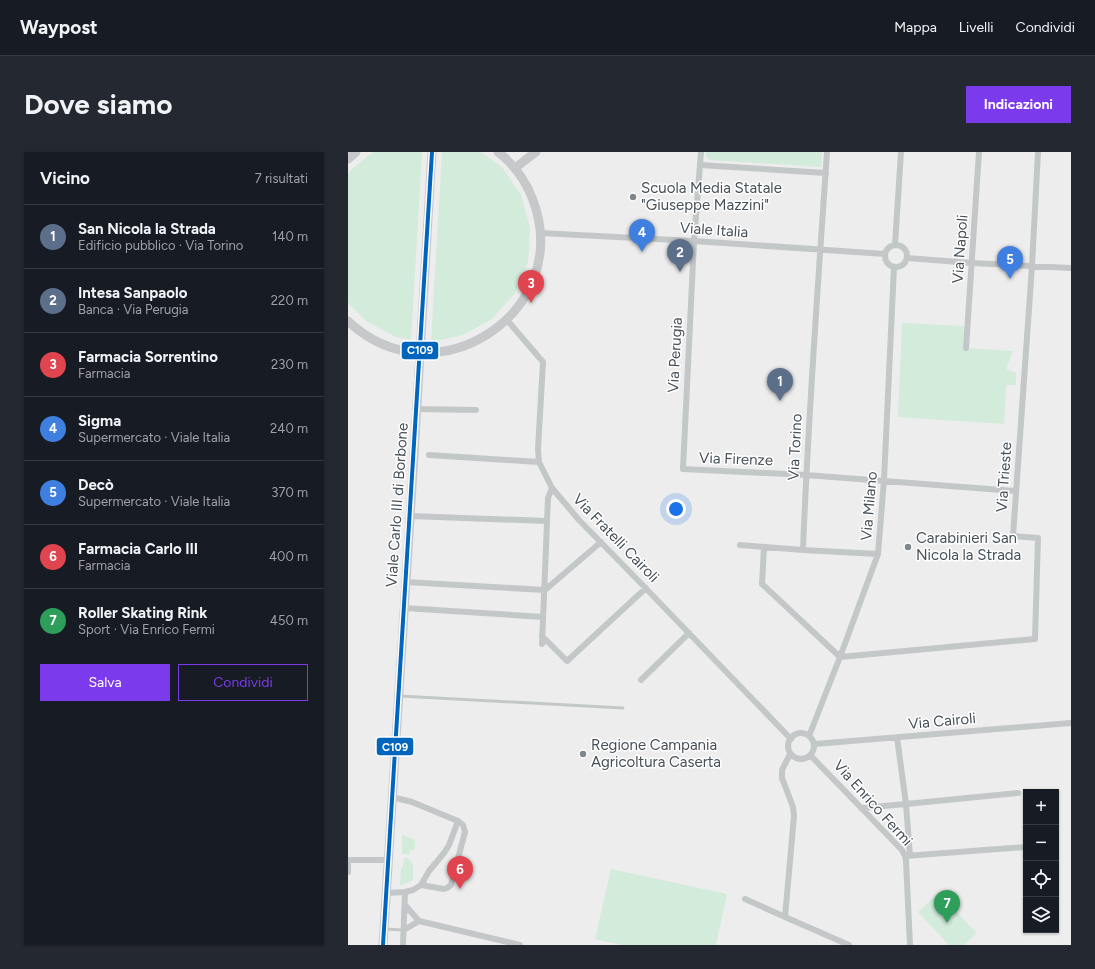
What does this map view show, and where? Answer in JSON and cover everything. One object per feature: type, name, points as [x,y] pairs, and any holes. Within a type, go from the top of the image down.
[{"type":"main road","points":[[348,159],[356,152]]},
{"type":"main road","name":"Viale Carlo III di Borbone","points":[[383,945],[432,152]]},
{"type":"main road","points":[[348,321],[364,334],[382,343],[400,350],[420,352],[443,351],[466,346],[494,331],[507,320],[519,306],[534,277],[540,252],[540,233],[537,211],[529,190],[516,168],[498,152]]},
{"type":"main road","points":[[516,168],[536,152]]},
{"type":"street","name":"Via Perugia","points":[[683,469],[694,241],[701,152]]},
{"type":"street","name":"Via Torino","points":[[803,550],[806,475],[827,152]]},
{"type":"street","points":[[895,245],[901,152]]},
{"type":"street","name":"Via Napoli","points":[[966,348],[979,152]]},
{"type":"street","name":"Via Trieste","points":[[840,657],[1035,639],[1038,538],[1013,536],[1032,266],[1038,152]]},
{"type":"street","points":[[700,165],[826,173]]},
{"type":"street","name":"Viale Italia","points":[[540,233],[694,241],[885,254]]},
{"type":"street","points":[[895,245],[902,246],[904,248],[907,258],[901,266],[894,267],[886,261],[885,254],[889,248],[895,245]]},
{"type":"street","points":[[907,258],[1071,268]]},
{"type":"street","name":"Via Milano","points":[[809,736],[878,554],[884,480],[894,267]]},
{"type":"street","name":"Via Fratelli Cairoli","points":[[507,320],[543,362],[538,449],[539,462],[552,488],[579,520],[791,739]]},
{"type":"street","points":[[416,409],[476,410]]},
{"type":"street","points":[[429,455],[539,462]]},
{"type":"street","name":"Via Firenze","points":[[683,469],[884,480],[1015,491]]},
{"type":"street","points":[[542,644],[548,498],[552,488]]},
{"type":"street","points":[[410,516],[547,521]]},
{"type":"street","points":[[406,582],[545,590],[601,542]]},
{"type":"street","points":[[740,545],[878,554]]},
{"type":"street","points":[[764,547],[762,584],[840,657]]},
{"type":"street","points":[[542,636],[567,661],[646,588]]},
{"type":"street","points":[[404,608],[543,616]]},
{"type":"street","points":[[641,680],[689,633]]},
{"type":"street","name":"Via Cairoli","points":[[814,744],[1071,723]]},
{"type":"street","points":[[785,917],[794,816],[793,807],[782,778],[782,770],[790,754],[788,746],[791,739],[795,735],[800,733],[805,734],[814,741],[814,750],[811,756],[803,760],[790,754]]},
{"type":"street","points":[[897,738],[906,804],[908,856],[1023,847]]},
{"type":"street","name":"Via Enrico Fermi","points":[[811,756],[908,856],[910,945]]},
{"type":"street","points":[[861,808],[1018,793]]},
{"type":"street","points":[[392,797],[412,802],[458,821],[463,825],[465,832],[451,885],[444,889],[421,885]]},
{"type":"street","points":[[386,892],[405,892],[413,890],[421,885],[449,845],[458,821]]},
{"type":"street","points":[[348,872],[348,860],[388,860]]},
{"type":"street","points":[[403,945],[405,892]]},
{"type":"street","points":[[745,899],[849,945]]},
{"type":"street","points":[[405,906],[419,921],[520,945]]},
{"type":"street","points":[[404,930],[419,921]]},
{"type":"lane","points":[[398,696],[623,708]]},
{"type":"lane","points":[[383,929],[404,930]]},
{"type":"green space","points":[[373,152],[422,152],[411,340],[396,337],[366,321],[348,303],[348,174]]},
{"type":"green space","points":[[442,152],[481,152],[502,167],[521,195],[530,228],[528,262],[515,293],[492,319],[463,335],[431,342]]},
{"type":"green space","points":[[706,152],[822,152],[821,167],[709,160],[706,156]]},
{"type":"green space","points":[[902,323],[964,326],[963,348],[1013,351],[1006,369],[1016,373],[1016,385],[1006,385],[1004,424],[898,417]]},
{"type":"green space","points":[[402,835],[415,840],[415,849],[410,851],[409,854],[402,854]]},
{"type":"green space","points":[[404,858],[408,858],[413,864],[413,880],[400,885],[401,867],[403,867]]},
{"type":"green space","points":[[611,869],[727,894],[716,945],[622,945],[595,939]]},
{"type":"green space","points":[[938,893],[977,933],[964,945],[949,945],[918,912]]},
{"type":"transit line","name":"C109","points":[[383,945],[432,152]]},
{"type":"place","name":"Scuola Media Statale \"Giuseppe Mazzini\"","points":[[633,197]]},
{"type":"place","name":"Sigma","points":[[642,252]]},
{"type":"place","name":"Intesa Sanpaolo","points":[[680,272]]},
{"type":"place","name":"Decò","points":[[1010,279]]},
{"type":"place","name":"Farmacia Sorrentino","points":[[531,303]]},
{"type":"place","name":"San Nicola la Strada","points":[[780,401]]},
{"type":"place","name":"Carabinieri San Nicola la Strada","points":[[908,547]]},
{"type":"place","name":"Regione Campania Agricoltura Caserta","points":[[583,754]]},
{"type":"place","name":"Farmacia Carlo III","points":[[460,889]]},
{"type":"place","name":"Roller Skating Rink","points":[[947,923]]}]
